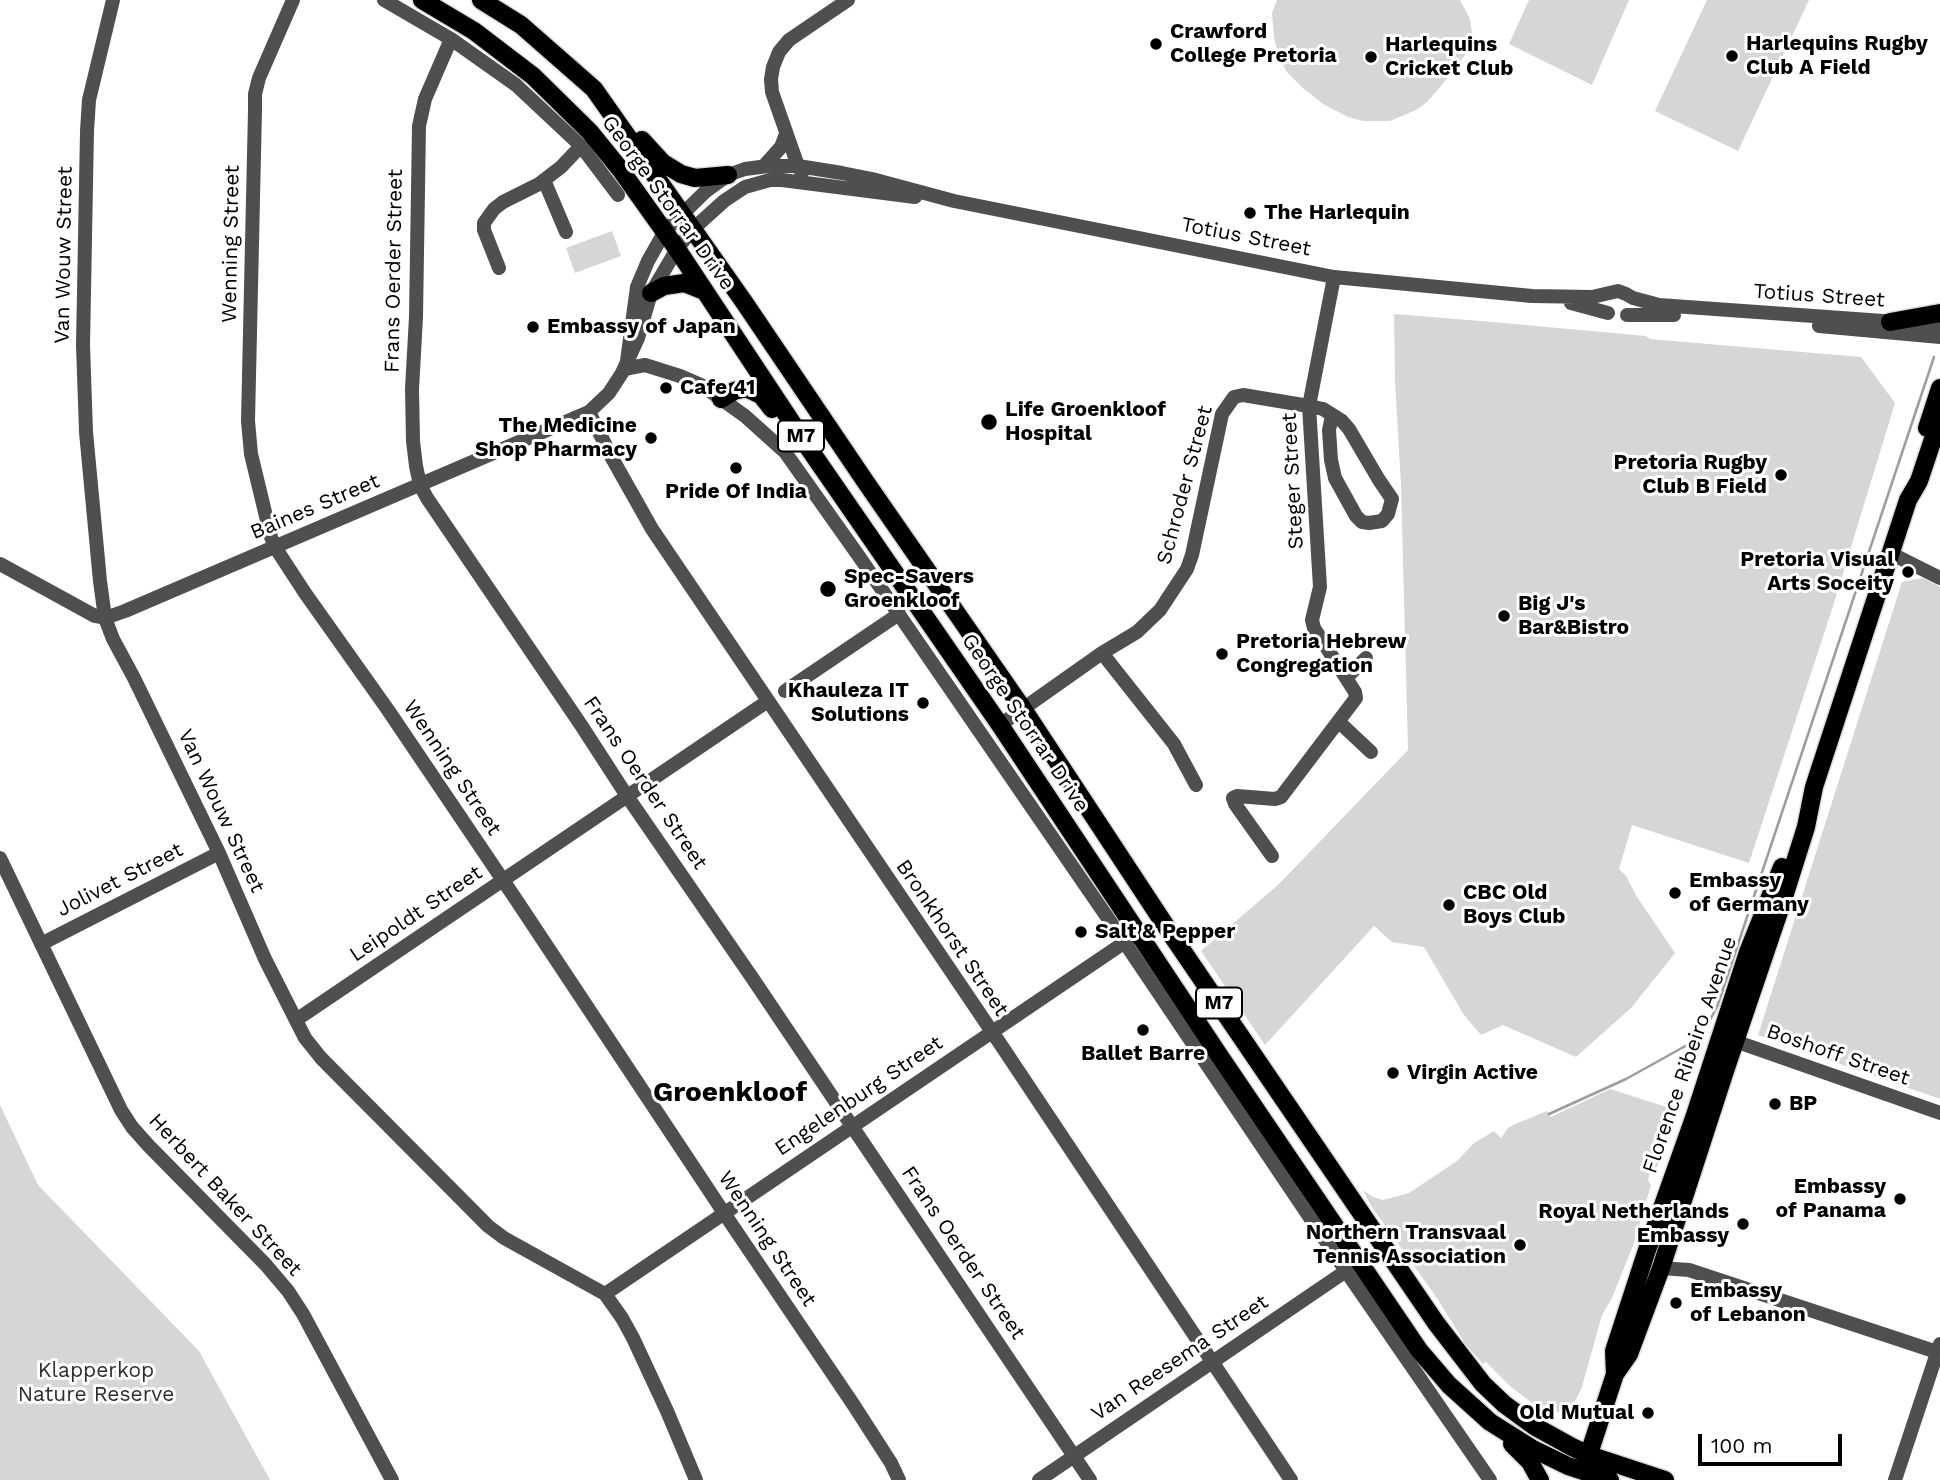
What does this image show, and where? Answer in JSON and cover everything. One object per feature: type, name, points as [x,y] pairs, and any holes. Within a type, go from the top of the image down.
[{"type":"main road","name":"George Storrar Drive","points":[[422,0],[497,47],[548,90],[590,132],[620,169],[665,231],[810,450],[1000,725],[1131,938],[1219,1055],[1419,1350],[1449,1385],[1490,1422],[1533,1449],[1585,1469]]},
{"type":"main road","name":"George Storrar Drive","points":[[481,0],[521,25],[594,89],[1023,709],[1171,934],[1436,1323],[1483,1384],[1585,1469]]},
{"type":"main road","points":[[594,89],[668,167],[695,178],[728,175]]},
{"type":"main road","points":[[651,293],[664,286],[684,283],[704,291]]},
{"type":"main road","points":[[1890,322],[1940,313]]},
{"type":"main road","name":"Florence Ribeiro Avenue","points":[[1908,500],[1910,477],[1940,388]]},
{"type":"main road","points":[[721,399],[742,389],[756,391],[766,400],[793,438],[810,450]]},
{"type":"main road","name":"Florence Ribeiro Avenue","points":[[1585,1469],[1615,1374],[1629,1354],[1661,1268],[1704,1133],[1748,952],[1812,795],[1908,500],[1919,481],[1940,418]]},
{"type":"main road","points":[[1101,828],[1106,850],[1146,909],[1146,914],[1131,938]]},
{"type":"main road","points":[[1131,938],[1148,929],[1171,934]]},
{"type":"main road","name":"Florence Ribeiro Avenue","points":[[1615,1374],[1614,1351],[1677,1161],[1728,1039]]},
{"type":"main road","points":[[1219,1055],[1235,1060],[1253,1054]]},
{"type":"main road","points":[[1241,1087],[1244,1070],[1253,1054]]},
{"type":"main road","points":[[1677,1161],[1686,1158],[1696,1137],[1704,1133]]},
{"type":"main road","points":[[1490,1422],[1530,1462],[1540,1480]]},
{"type":"main road","name":"M7","points":[[1585,1469],[1610,1480]]},
{"type":"main road","name":"M7","points":[[1585,1469],[1665,1480]]},
{"type":"street","name":"Van Wouw Street","points":[[113,0],[89,100],[83,345],[86,432],[100,581],[105,618],[113,639],[219,853],[265,958],[305,1038],[321,1058],[488,1226],[514,1244],[605,1294],[633,1338],[696,1480]]},
{"type":"street","name":"Wenning Street","points":[[293,0],[259,78],[254,110],[248,421],[257,486],[275,547],[388,710],[853,1404],[899,1480]]},
{"type":"street","name":"George Storrar Drive","points":[[383,0],[451,39],[516,85],[577,143],[618,195]]},
{"type":"street","points":[[807,182],[786,134],[772,86],[772,73],[777,56],[791,38],[848,0]]},
{"type":"street","name":"Frans Oerder Street","points":[[451,39],[425,99],[419,126],[412,389],[415,466],[420,485],[1090,1480]]},
{"type":"street","points":[[764,166],[781,147],[786,134]]},
{"type":"street","points":[[499,268],[484,230],[484,223],[503,202],[561,167],[577,143]]},
{"type":"street","name":"Totius Street","points":[[665,231],[705,191],[728,175],[764,166],[798,166],[872,179],[954,201],[1334,276],[1532,296],[1583,298],[1618,291],[1650,304],[1668,306],[1940,325]]},
{"type":"street","points":[[782,180],[798,166]]},
{"type":"street","points":[[547,177],[566,232]]},
{"type":"street","name":"Totius Street","points":[[677,249],[693,229],[724,201],[745,187],[759,182],[807,182],[954,201]]},
{"type":"street","name":"Baines Street","points":[[625,365],[637,287],[665,231]]},
{"type":"street","name":"Baines Street","points":[[105,618],[589,412],[609,393],[625,365],[638,338],[651,293],[677,249]]},
{"type":"street","name":"Steger Street","points":[[1334,276],[1309,406],[1319,593],[1312,620],[1314,628],[1346,678]]},
{"type":"street","points":[[1610,294],[1606,301],[1608,313],[1615,318],[1630,312],[1632,304],[1629,296]]},
{"type":"street","name":"Totius Street","points":[[1532,296],[1608,313]]},
{"type":"street","name":"Totius Street","points":[[1627,315],[1666,314],[1940,337]]},
{"type":"street","name":"George Storrar Drive","points":[[625,365],[648,366],[691,381],[744,416],[785,452],[1131,938],[1346,1271],[1490,1480]]},
{"type":"street","name":"Schroder Street","points":[[1000,725],[1153,618],[1187,569],[1222,414],[1234,397],[1243,395],[1322,409],[1332,416],[1349,429],[1392,499],[1388,514],[1382,521],[1362,522],[1335,478],[1329,430],[1332,416]]},
{"type":"street","name":"Bronkhorst Street","points":[[589,412],[652,529],[1290,1480]]},
{"type":"street","points":[[1892,554],[1940,578]]},
{"type":"street","points":[[0,564],[82,610],[105,618]]},
{"type":"street","points":[[785,691],[899,614]]},
{"type":"street","points":[[1102,653],[1174,744],[1196,785]]},
{"type":"street","points":[[1272,856],[1233,798],[1281,797],[1356,698],[1346,678],[1366,658]]},
{"type":"street","name":"Leipoldt Street","points":[[296,1020],[768,701]]},
{"type":"street","points":[[1339,722],[1371,752]]},
{"type":"street","name":"Jolivet Street","points":[[41,944],[219,853]]},
{"type":"street","name":"Herbert Baker Street","points":[[0,858],[121,1110],[132,1127],[288,1291],[392,1480]]},
{"type":"street","name":"Engelenburg Street","points":[[605,1294],[1131,938]]},
{"type":"street","name":"Boshoff Street","points":[[1728,1039],[1940,1113]]},
{"type":"street","points":[[1667,1249],[1689,1270]]},
{"type":"street","points":[[1661,1268],[1689,1270],[1939,1347],[1895,1480]]},
{"type":"street","name":"Van Reesema Street","points":[[1039,1480],[1346,1271]]},
{"type":"green space","name":"Harlequins Cricket Club","points":[[1277,0],[1460,0],[1470,19],[1471,43],[1468,51],[1441,86],[1416,110],[1390,121],[1363,121],[1348,117],[1323,104],[1287,72],[1274,39],[1272,13]]},
{"type":"green space","points":[[1529,0],[1629,0],[1592,85],[1509,44]]},
{"type":"green space","name":"Harlequins Rugby Club A Field","points":[[1707,0],[1809,0],[1738,151],[1655,111]]},
{"type":"green space","points":[[612,231],[621,256],[575,273],[566,248]]},
{"type":"green space","points":[[1394,314],[1861,357],[1895,403],[1833,606],[1749,863],[1632,825],[1619,869],[1675,953],[1631,1008],[1576,1057],[1503,1025],[1481,1035],[1464,1015],[1424,947],[1392,942],[1374,926],[1265,1045],[1201,951],[1279,884],[1408,750]]},
{"type":"green space","points":[[1923,578],[1940,587],[1940,1099],[1758,1035],[1902,582]]},
{"type":"green space","name":"Northern Transvaal Tennis Association","points":[[1610,1089],[1676,1110],[1657,1167],[1653,1167],[1650,1173],[1648,1180],[1651,1185],[1634,1243],[1612,1298],[1602,1315],[1581,1390],[1575,1401],[1566,1408],[1559,1412],[1550,1412],[1540,1409],[1511,1387],[1486,1362],[1483,1364],[1466,1345],[1435,1295],[1371,1206],[1363,1190],[1383,1200],[1409,1193],[1457,1161],[1474,1143],[1494,1131],[1501,1138],[1508,1128],[1515,1124],[1547,1111],[1551,1117]]},
{"type":"green space","name":"Klapperkop Nature Reserve","points":[[0,1105],[38,1185],[199,1351],[270,1480],[0,1480]]},
{"type":"waterway","points":[[1710,1020],[1717,1007],[1934,357]]},
{"type":"waterway","points":[[1549,1114],[1626,1079],[1689,1044]]},
{"type":"place","name":"Crawford College Pretoria","points":[[1156,44]]},
{"type":"place","name":"Harlequins Rugby Club A Field","points":[[1732,56]]},
{"type":"place","name":"Harlequins Cricket Club","points":[[1371,57]]},
{"type":"place","name":"The Harlequin","points":[[1250,213]]},
{"type":"place","name":"Embassy of Japan","points":[[533,327]]},
{"type":"place","name":"Cafe 41","points":[[666,388]]},
{"type":"place","name":"Life Groenkloof Hospital","points":[[989,422]]},
{"type":"place","name":"The Medicine Shop Pharmacy","points":[[651,438]]},
{"type":"place","name":"Pride Of India","points":[[736,468]]},
{"type":"place","name":"Pretoria Rugby Club B Field","points":[[1781,475]]},
{"type":"place","name":"Pretoria Visual Arts Soceity","points":[[1908,572]]},
{"type":"place","name":"Spec-Savers Groenkloof","points":[[828,589]]},
{"type":"place","name":"Big J's Bar&Bistro","points":[[1504,616]]},
{"type":"place","name":"Pretoria Hebrew Congregation","points":[[1222,654]]},
{"type":"place","name":"Khauleza IT Solutions","points":[[923,703]]},
{"type":"place","name":"Embassy of Germany","points":[[1675,893]]},
{"type":"place","name":"CBC Old Boys Club","points":[[1449,905]]},
{"type":"place","name":"Salt & Pepper","points":[[1081,932]]},
{"type":"place","name":"Ballet Barre","points":[[1143,1030]]},
{"type":"place","name":"Virgin Active","points":[[1393,1073]]},
{"type":"place","name":"BP","points":[[1775,1104]]},
{"type":"place","name":"Embassy of Panama","points":[[1900,1199]]},
{"type":"place","name":"Royal Netherlands Embassy","points":[[1743,1224]]},
{"type":"place","name":"Northern Transvaal Tennis Association","points":[[1520,1245]]},
{"type":"place","name":"Embassy of Lebanon","points":[[1676,1303]]},
{"type":"place","name":"Old Mutual","points":[[1648,1413]]},
{"type":"district","name":"Groenkloof","points":[[730,1093]]}]
